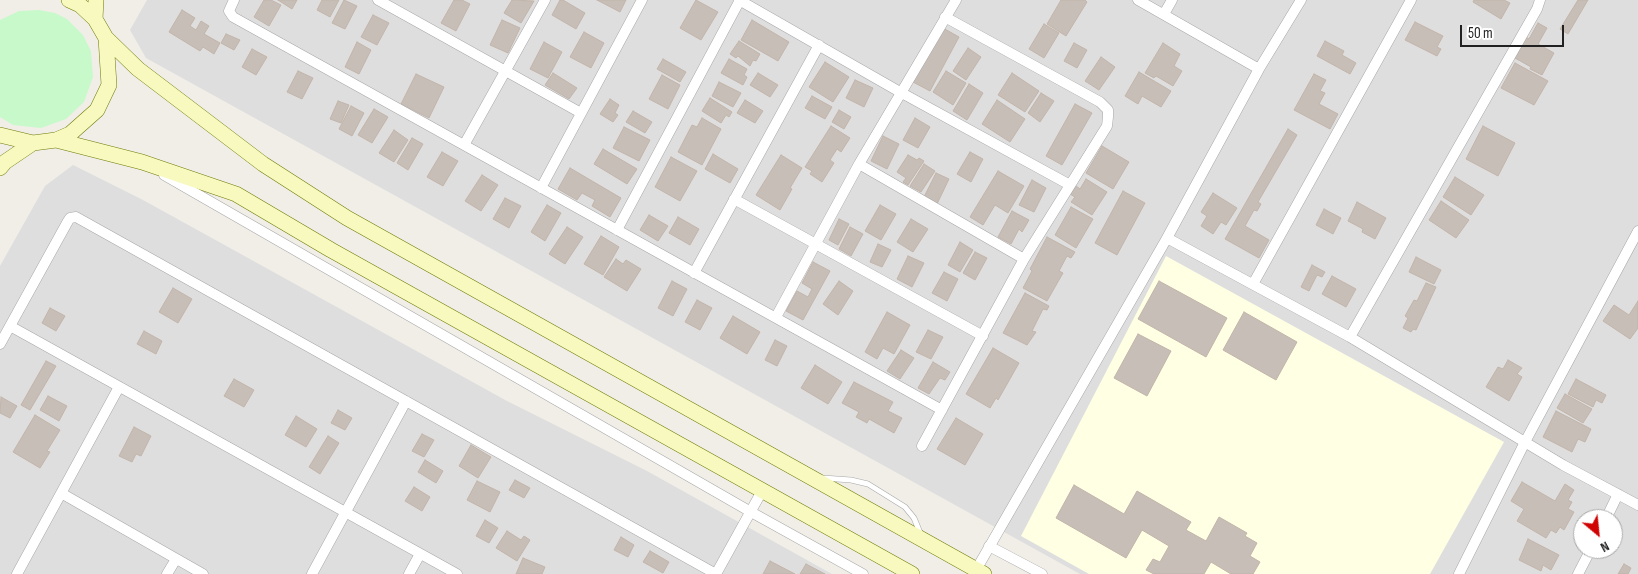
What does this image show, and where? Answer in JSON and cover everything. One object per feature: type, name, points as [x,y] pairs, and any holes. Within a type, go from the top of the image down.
[{"type":"street","points":[[69,0],[80,4],[94,19],[106,38],[138,70],[263,164],[347,218],[980,572],[989,546],[1300,0]]},
{"type":"street","points":[[94,19],[96,0]]},
{"type":"street","points":[[234,0],[230,11],[233,17],[942,410]]},
{"type":"street","points":[[378,0],[581,113]]},
{"type":"street","points":[[464,145],[545,0]]},
{"type":"street","points":[[541,188],[642,0]]},
{"type":"street","points":[[617,230],[739,0],[900,92],[1070,185]]},
{"type":"street","points":[[776,317],[859,164],[956,0]]},
{"type":"street","points":[[1138,0],[1259,69]]},
{"type":"street","points":[[1164,14],[1172,0]]},
{"type":"street","points":[[1253,284],[1411,0]]},
{"type":"street","points":[[1350,337],[1537,9],[1540,0]]},
{"type":"street","points":[[922,446],[1024,259],[1107,126],[1108,110],[1106,106],[945,17]]},
{"type":"street","points":[[0,135],[33,143],[56,140],[70,134],[97,110],[109,85],[106,38]]},
{"type":"street","points":[[694,273],[819,45]]},
{"type":"street","points":[[56,140],[142,162],[236,194],[331,250],[912,574]]},
{"type":"street","points":[[0,168],[5,162],[33,143]]},
{"type":"street","points":[[142,162],[751,512],[864,574]]},
{"type":"street","points":[[859,164],[1024,259]]},
{"type":"street","points":[[734,200],[983,336]]},
{"type":"street","points":[[0,344],[68,221],[70,218],[76,217],[716,574],[762,491]]},
{"type":"street","points":[[1459,574],[1525,442],[1638,231]]},
{"type":"street","points":[[1166,238],[1350,337],[1525,442],[1638,505]]},
{"type":"street","points":[[10,326],[457,574]]},
{"type":"street","points":[[17,574],[119,386]]},
{"type":"street","points":[[312,574],[406,401]]},
{"type":"street","points":[[61,494],[203,574]]},
{"type":"street","points":[[1611,509],[1618,494]]},
{"type":"street","points":[[989,546],[1042,574]]},
{"type":"street","points":[[409,574],[420,554]]},
{"type":"street","points":[[167,574],[176,559]]},
{"type":"street","points":[[1578,574],[1586,559]]},
{"type":"lane","points":[[812,478],[851,480],[868,484],[904,507],[914,518],[924,540]]},
{"type":"shaded area","points":[[147,0],[1638,0],[1638,574],[1080,574],[146,58],[130,30]]},
{"type":"shaded area","points":[[73,165],[143,200],[507,401],[647,471],[832,574],[0,574],[0,266],[45,186]]},
{"type":"shaded area","points":[[1166,256],[1504,442],[1430,574],[1089,574],[1021,536]]},
{"type":"green space","points":[[39,10],[55,13],[67,19],[83,35],[91,51],[93,77],[84,102],[66,119],[41,128],[13,125],[0,117],[0,20],[19,11]]},
{"type":"building","points":[[264,0],[271,0],[281,5],[269,26],[254,17]]},
{"type":"building","points":[[278,0],[297,0],[292,9]]},
{"type":"building","points":[[322,0],[339,0],[330,17],[317,10]]},
{"type":"building","points":[[344,0],[357,6],[345,29],[332,23]]},
{"type":"building","points":[[454,0],[462,0],[470,4],[456,31],[441,23]]},
{"type":"building","points":[[512,0],[534,1],[521,23],[504,13]]},
{"type":"building","points":[[560,0],[585,13],[576,29],[552,15]]},
{"type":"building","points":[[597,0],[626,0],[620,12]]},
{"type":"building","points":[[696,0],[718,12],[701,40],[680,28]]},
{"type":"building","points":[[1061,0],[1085,0],[1087,2],[1066,36],[1047,24]]},
{"type":"building","points":[[1474,0],[1504,0],[1510,3],[1501,19],[1473,2]]},
{"type":"building","points":[[1578,0],[1588,0],[1568,34],[1560,29]]},
{"type":"building","points":[[182,10],[195,18],[190,26],[196,30],[201,21],[209,26],[204,34],[220,43],[214,54],[203,47],[200,51],[169,32]]},
{"type":"building","points":[[373,15],[389,23],[377,45],[361,37]]},
{"type":"building","points":[[502,20],[520,28],[508,53],[490,45]]},
{"type":"building","points":[[752,20],[789,42],[778,61],[741,40]]},
{"type":"building","points":[[1415,22],[1443,36],[1437,47],[1441,49],[1437,56],[1405,40]]},
{"type":"building","points":[[1538,23],[1547,28],[1538,44],[1554,53],[1542,75],[1515,58],[1526,37],[1529,39]]},
{"type":"building","points":[[1044,24],[1059,33],[1044,58],[1029,49]]},
{"type":"building","points":[[943,28],[959,37],[930,91],[913,82]]},
{"type":"building","points":[[584,32],[604,43],[591,68],[570,57]]},
{"type":"building","points":[[226,34],[240,40],[234,50],[221,43]]},
{"type":"building","points":[[739,41],[760,54],[756,61],[753,60],[750,66],[738,56],[736,58],[730,54]]},
{"type":"building","points":[[1325,41],[1344,51],[1342,55],[1356,63],[1350,74],[1317,56]]},
{"type":"building","points":[[357,42],[371,50],[359,74],[345,67]]},
{"type":"building","points":[[544,42],[562,52],[548,78],[530,69]]},
{"type":"building","points":[[1074,43],[1087,50],[1077,68],[1064,61]]},
{"type":"building","points":[[1163,43],[1180,54],[1174,66],[1182,71],[1173,86],[1156,76],[1154,78],[1145,73]]},
{"type":"building","points":[[968,48],[981,57],[966,80],[953,71]]},
{"type":"building","points":[[252,49],[267,57],[256,75],[242,67]]},
{"type":"building","points":[[1101,57],[1115,67],[1099,90],[1085,81]]},
{"type":"building","points":[[663,59],[686,72],[680,82],[657,69]]},
{"type":"building","points":[[729,59],[747,69],[744,75],[747,77],[743,85],[721,73]]},
{"type":"building","points":[[825,62],[849,77],[833,102],[809,87]]},
{"type":"building","points":[[1515,63],[1548,81],[1534,105],[1501,88]]},
{"type":"building","points":[[298,71],[313,78],[302,99],[287,92]]},
{"type":"building","points":[[946,71],[966,83],[953,105],[933,92]]},
{"type":"building","points":[[1139,72],[1171,91],[1161,107],[1142,96],[1138,104],[1125,96]]},
{"type":"building","points":[[553,73],[577,88],[569,99],[545,85]]},
{"type":"building","points":[[758,73],[778,85],[770,97],[750,85]]},
{"type":"building","points":[[1012,73],[1039,91],[1025,112],[998,95]]},
{"type":"building","points":[[416,74],[444,87],[429,118],[401,104]]},
{"type":"building","points":[[1314,74],[1326,80],[1320,91],[1325,93],[1319,104],[1338,114],[1330,129],[1294,110]]},
{"type":"building","points":[[662,75],[680,85],[668,109],[649,99]]},
{"type":"building","points":[[855,80],[873,88],[864,107],[846,98]]},
{"type":"building","points":[[719,82],[741,93],[733,107],[712,96]]},
{"type":"building","points":[[969,84],[983,93],[967,120],[953,111]]},
{"type":"building","points":[[1041,93],[1054,101],[1040,122],[1028,113]]},
{"type":"building","points":[[812,96],[832,107],[825,119],[805,108]]},
{"type":"building","points":[[710,98],[732,112],[729,117],[726,115],[721,123],[702,111]]},
{"type":"building","points":[[610,99],[619,105],[615,113],[618,115],[613,122],[600,114]]},
{"type":"building","points":[[745,100],[763,111],[755,123],[737,113]]},
{"type":"building","points":[[997,100],[1025,119],[1010,142],[982,124]]},
{"type":"building","points":[[338,101],[349,105],[341,123],[330,119]]},
{"type":"building","points":[[1075,104],[1092,113],[1062,165],[1046,156]]},
{"type":"building","points":[[351,106],[364,113],[352,136],[339,129]]},
{"type":"building","points":[[374,109],[388,117],[372,143],[358,135]]},
{"type":"building","points":[[839,110],[851,117],[844,129],[832,122]]},
{"type":"building","points":[[633,111],[652,122],[645,133],[626,122]]},
{"type":"building","points":[[702,118],[721,129],[702,165],[678,152],[692,125],[697,127]]},
{"type":"building","points":[[915,118],[930,127],[918,148],[903,140]]},
{"type":"building","points":[[831,126],[850,138],[841,152],[837,149],[830,160],[834,163],[822,182],[810,174],[812,171],[805,167]]},
{"type":"building","points":[[1483,126],[1515,143],[1498,176],[1466,159]]},
{"type":"building","points":[[624,127],[650,140],[639,161],[613,148]]},
{"type":"building","points":[[1288,129],[1297,135],[1258,202],[1261,204],[1257,211],[1254,210],[1245,226],[1269,240],[1259,258],[1225,239]]},
{"type":"building","points":[[394,130],[408,140],[394,162],[379,153]]},
{"type":"building","points":[[883,136],[899,144],[887,169],[871,161]]},
{"type":"building","points":[[412,138],[423,144],[408,170],[397,163]]},
{"type":"building","points":[[1102,146],[1129,162],[1113,189],[1086,173]]},
{"type":"building","points":[[603,149],[637,169],[627,184],[594,164]]},
{"type":"building","points":[[442,152],[458,161],[443,186],[427,177]]},
{"type":"building","points":[[970,152],[983,159],[971,182],[957,174]]},
{"type":"building","points":[[713,154],[738,169],[730,183],[705,169]]},
{"type":"building","points":[[781,155],[802,168],[780,210],[756,195]]},
{"type":"building","points":[[908,155],[917,160],[919,158],[924,161],[908,185],[903,182],[906,178],[897,172]]},
{"type":"building","points":[[671,157],[697,171],[680,201],[655,187]]},
{"type":"building","points":[[924,164],[935,171],[921,192],[910,186]]},
{"type":"building","points":[[570,168],[621,198],[610,217],[592,206],[595,200],[582,193],[577,200],[558,189]]},
{"type":"building","points":[[998,171],[1024,186],[1008,213],[995,205],[983,225],[970,217]]},
{"type":"building","points":[[936,173],[949,179],[937,204],[924,197]]},
{"type":"building","points":[[482,175],[498,185],[481,211],[465,201]]},
{"type":"building","points":[[1455,177],[1484,195],[1471,215],[1443,197]]},
{"type":"building","points":[[1086,179],[1107,192],[1092,215],[1071,202],[1075,197],[1070,194],[1076,186],[1080,189]]},
{"type":"building","points":[[1032,180],[1046,188],[1034,212],[1019,205]]},
{"type":"building","points":[[1123,191],[1145,203],[1117,255],[1095,243]]},
{"type":"building","points":[[1213,193],[1237,208],[1226,225],[1221,222],[1213,234],[1201,226],[1207,216],[1201,212]]},
{"type":"building","points":[[505,198],[521,206],[509,228],[493,219]]},
{"type":"building","points":[[1441,201],[1469,220],[1456,238],[1429,220]]},
{"type":"building","points":[[1357,202],[1386,218],[1375,239],[1362,232],[1363,229],[1348,221]]},
{"type":"building","points":[[547,205],[561,213],[545,241],[531,232]]},
{"type":"building","points":[[880,205],[896,214],[881,240],[865,231]]},
{"type":"building","points":[[1071,207],[1093,219],[1076,248],[1055,235]]},
{"type":"building","points":[[1324,209],[1341,218],[1333,234],[1316,225]]},
{"type":"building","points":[[1012,211],[1029,220],[1022,232],[1019,229],[1011,244],[998,237]]},
{"type":"building","points":[[649,215],[668,226],[658,241],[640,230]]},
{"type":"building","points":[[678,217],[699,229],[690,245],[669,233]]},
{"type":"building","points":[[839,219],[849,224],[838,245],[829,240]]},
{"type":"building","points":[[911,219],[928,229],[913,252],[897,242]]},
{"type":"building","points":[[567,227],[583,237],[565,264],[549,254]]},
{"type":"building","points":[[850,227],[863,234],[851,256],[839,249]]},
{"type":"building","points":[[601,236],[619,247],[603,275],[584,264]]},
{"type":"building","points":[[1047,237],[1075,252],[1071,258],[1067,256],[1059,271],[1063,273],[1047,301],[1023,288],[1032,271],[1030,269]]},
{"type":"building","points":[[960,242],[973,250],[960,272],[948,265]]},
{"type":"building","points":[[878,244],[891,250],[882,267],[870,262]]},
{"type":"building","points":[[975,252],[987,258],[975,280],[963,273]]},
{"type":"building","points":[[908,256],[924,263],[912,287],[897,279]]},
{"type":"building","points":[[1416,257],[1441,270],[1434,284],[1409,272]]},
{"type":"building","points":[[616,259],[623,264],[626,260],[641,269],[627,291],[604,277]]},
{"type":"building","points":[[813,262],[830,271],[803,320],[786,311],[797,291],[808,297],[812,289],[802,283]]},
{"type":"building","points":[[1312,265],[1325,272],[1322,277],[1317,275],[1309,291],[1301,287]]},
{"type":"building","points":[[944,272],[958,279],[947,301],[932,293]]},
{"type":"building","points":[[1332,276],[1356,289],[1346,307],[1322,294]]},
{"type":"building","points":[[672,281],[687,289],[673,316],[658,308]]},
{"type":"building","points":[[839,281],[853,291],[838,315],[823,304]]},
{"type":"building","points":[[1159,281],[1227,318],[1206,357],[1138,319]]},
{"type":"building","points":[[1426,283],[1436,287],[1416,330],[1413,329],[1411,332],[1403,328],[1408,318],[1405,316],[1414,300],[1417,301]]},
{"type":"building","points":[[173,288],[192,299],[178,323],[159,312]]},
{"type":"building","points":[[1025,293],[1049,306],[1047,310],[1043,309],[1032,331],[1036,332],[1027,345],[1003,333]]},
{"type":"building","points":[[697,300],[712,308],[700,330],[685,322]]},
{"type":"building","points":[[1638,301],[1638,328],[1630,339],[1603,321],[1614,305],[1629,315]]},
{"type":"building","points":[[50,308],[65,316],[56,331],[42,323]]},
{"type":"building","points":[[887,312],[910,325],[894,354],[883,348],[877,359],[865,352]]},
{"type":"building","points":[[1244,312],[1297,342],[1276,380],[1223,350]]},
{"type":"building","points":[[733,316],[760,332],[747,354],[720,338]]},
{"type":"building","points":[[928,330],[943,337],[931,359],[916,352]]},
{"type":"building","points":[[144,331],[162,341],[156,354],[137,344]]},
{"type":"building","points":[[1138,334],[1171,351],[1147,396],[1114,378]]},
{"type":"building","points":[[775,340],[787,346],[777,366],[765,360]]},
{"type":"building","points":[[993,348],[1019,363],[998,400],[996,398],[990,408],[966,394]]},
{"type":"building","points":[[901,350],[914,358],[900,379],[887,371]]},
{"type":"building","points":[[1508,360],[1522,368],[1517,374],[1522,377],[1509,401],[1486,387],[1498,367],[1503,369]]},
{"type":"building","points":[[46,361],[56,366],[30,410],[21,405]]},
{"type":"building","points":[[933,362],[950,372],[945,380],[940,378],[929,394],[918,388]]},
{"type":"building","points":[[815,365],[842,382],[828,404],[801,388]]},
{"type":"building","points":[[234,379],[254,390],[244,407],[224,396]]},
{"type":"building","points":[[1576,379],[1606,395],[1602,403],[1596,400],[1593,407],[1568,394]]},
{"type":"building","points":[[854,382],[893,402],[888,411],[902,418],[894,433],[869,419],[867,423],[856,417],[859,412],[842,403]]},
{"type":"building","points":[[1565,394],[1592,409],[1583,423],[1557,408]]},
{"type":"building","points":[[48,396],[67,406],[59,421],[40,410]]},
{"type":"building","points":[[1,397],[17,406],[10,418],[0,413]]},
{"type":"building","points":[[338,410],[352,418],[345,430],[331,423]]},
{"type":"building","points":[[1556,411],[1591,429],[1585,442],[1578,439],[1572,452],[1543,437]]},
{"type":"building","points":[[35,415],[60,430],[47,451],[50,452],[40,468],[13,452]]},
{"type":"building","points":[[296,416],[317,429],[306,447],[285,435]]},
{"type":"building","points":[[956,418],[983,434],[965,465],[937,449]]},
{"type":"building","points":[[134,427],[151,436],[141,456],[136,454],[132,462],[119,456]]},
{"type":"building","points":[[422,434],[434,440],[424,457],[412,451]]},
{"type":"building","points":[[328,436],[339,443],[320,474],[309,467]]},
{"type":"building","points":[[471,445],[491,457],[478,478],[459,466]]},
{"type":"building","points":[[425,460],[443,471],[436,483],[418,472]]},
{"type":"building","points":[[515,480],[530,488],[524,498],[509,490]]},
{"type":"building","points":[[477,481],[500,492],[490,512],[467,500]]},
{"type":"building","points":[[1522,482],[1555,501],[1565,484],[1574,490],[1568,500],[1572,502],[1568,509],[1573,512],[1573,514],[1564,530],[1560,527],[1556,533],[1551,530],[1546,538],[1517,521],[1524,509],[1511,501]]},
{"type":"building","points":[[1074,485],[1124,514],[1137,491],[1191,522],[1186,530],[1206,541],[1219,517],[1247,533],[1245,536],[1257,543],[1250,556],[1260,562],[1253,574],[1231,574],[1211,562],[1204,574],[1154,574],[1146,570],[1153,559],[1160,562],[1169,546],[1142,530],[1126,558],[1056,518]]},
{"type":"building","points":[[414,487],[430,497],[422,511],[405,501]]},
{"type":"building","points":[[485,520],[498,528],[489,543],[476,536]]},
{"type":"building","points":[[507,531],[521,540],[524,536],[530,540],[517,561],[496,548]]},
{"type":"building","points":[[621,537],[634,545],[628,557],[614,550]]},
{"type":"building","points":[[1528,539],[1559,555],[1551,570],[1543,565],[1541,571],[1519,560]]},
{"type":"building","points":[[650,551],[669,562],[663,573],[643,562]]},
{"type":"building","points":[[523,558],[545,567],[542,574],[516,574]]},
{"type":"building","points":[[770,561],[795,574],[763,574]]},
{"type":"building","points":[[806,564],[825,574],[800,574]]},
{"type":"building","points":[[1624,564],[1631,568],[1628,574],[1618,574]]}]
